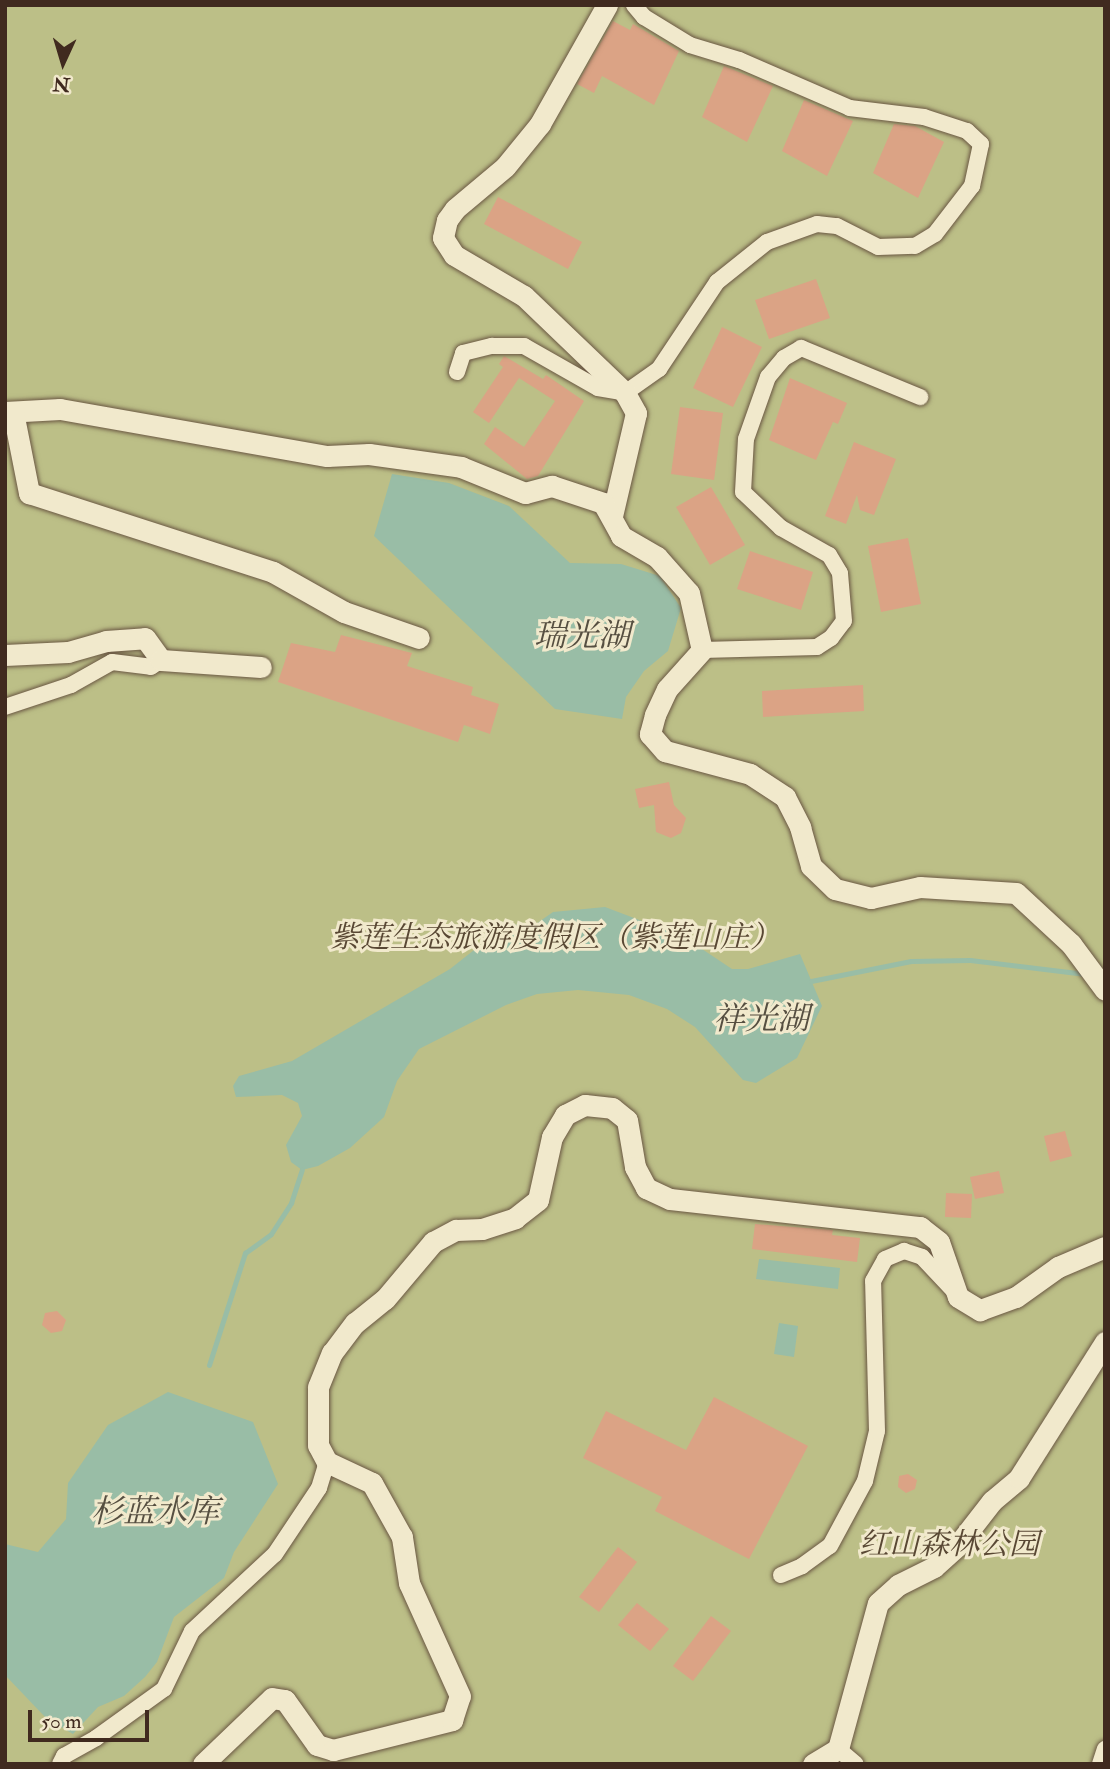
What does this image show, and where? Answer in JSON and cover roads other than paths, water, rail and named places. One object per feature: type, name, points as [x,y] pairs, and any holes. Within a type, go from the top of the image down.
[{"type":"street","points":[[607,5],[540,124],[505,167],[455,209],[447,220],[443,238],[453,255],[524,296],[625,393],[636,413],[612,516]]},
{"type":"street","points":[[457,372],[463,353],[492,346],[524,346],[598,388],[625,393],[659,369],[717,282],[767,242],[817,224],[837,226],[878,247],[898,250],[935,234],[972,186],[981,144],[950,122],[849,108],[738,60],[690,45],[644,18],[634,5]]},
{"type":"street","points":[[920,397],[801,348],[784,358],[768,377],[746,439],[743,492],[780,528],[829,555],[841,573],[844,621],[831,638],[817,647],[702,649],[667,689],[650,734],[665,751],[750,774],[785,797],[800,827],[811,866],[835,888],[871,898],[920,887],[1016,893],[1071,944],[1103,989]]},
{"type":"street","points":[[419,638],[344,612],[272,572],[29,493],[9,412],[60,409],[327,456],[369,454],[461,467],[525,493],[552,486],[603,503],[621,536],[657,557],[689,593],[702,649]]},
{"type":"street","points":[[5,655],[68,652],[106,641],[145,638],[161,660]]},
{"type":"street","points":[[5,707],[71,685],[112,662],[151,667],[161,660],[261,667]]},
{"type":"street","points":[[203,1764],[272,1698],[285,1700],[317,1745],[333,1750],[452,1720],[460,1696],[409,1583],[402,1537],[372,1483],[327,1462],[318,1445],[315,1416],[318,1387],[332,1353],[433,1241],[456,1230],[482,1228],[515,1218],[538,1200],[552,1137],[565,1115],[585,1105],[612,1108],[626,1120],[635,1167],[646,1188],[670,1199],[920,1227],[939,1242],[958,1297]]},
{"type":"street","points":[[781,1575],[802,1566],[830,1546],[865,1481],[877,1431],[873,1281],[885,1259],[904,1251],[922,1257],[958,1297],[980,1310],[1016,1297],[1058,1267],[1105,1247]]},
{"type":"street","points":[[813,1764],[838,1749],[878,1603],[898,1585],[934,1567],[957,1546],[992,1501],[1019,1478],[1105,1342]]},
{"type":"street","points":[[60,1764],[64,1756],[96,1738],[163,1689],[192,1631],[275,1554],[319,1488],[327,1462]]},
{"type":"street","points":[[838,1749],[856,1764]]},
{"type":"street","points":[[1100,1764],[1105,1749]]},
{"type":"water","name":"瑞光湖","points":[[392,474],[449,483],[509,506],[570,563],[621,564],[660,576],[681,608],[668,651],[644,671],[626,697],[622,719],[555,709],[374,536]]},
{"type":"water","name":"祥光湖","points":[[605,907],[684,937],[732,969],[748,969],[800,954],[822,1006],[797,1058],[756,1083],[743,1080],[695,1027],[667,1009],[629,995],[578,990],[537,994],[506,1005],[419,1049],[397,1081],[384,1117],[350,1148],[318,1166],[302,1170],[291,1162],[286,1145],[302,1116],[298,1103],[282,1095],[236,1097],[233,1086],[239,1076],[292,1061],[450,969],[507,924],[533,926],[553,912]]},
{"type":"water","points":[[759,1259],[840,1268],[838,1289],[756,1279]]},
{"type":"water","points":[[779,1323],[798,1326],[794,1357],[774,1354]]},
{"type":"water","name":"杉蓝水库","points":[[168,1392],[253,1422],[278,1484],[234,1552],[224,1578],[174,1617],[157,1662],[145,1677],[124,1696],[98,1707],[73,1734],[46,1718],[5,1675],[5,1544],[38,1552],[66,1519],[68,1483],[108,1425]]},
{"type":"waterway","points":[[811,981],[911,961],[970,960],[1085,974]]},
{"type":"waterway","points":[[209,1365],[245,1253],[271,1234],[291,1203],[302,1170]]},
{"type":"park label","name":"紫莲生态旅游度假区（紫莲山庄）","points":[[555,938]]},
{"type":"park label","name":"红山森林公园","points":[[949,1545]]}]
